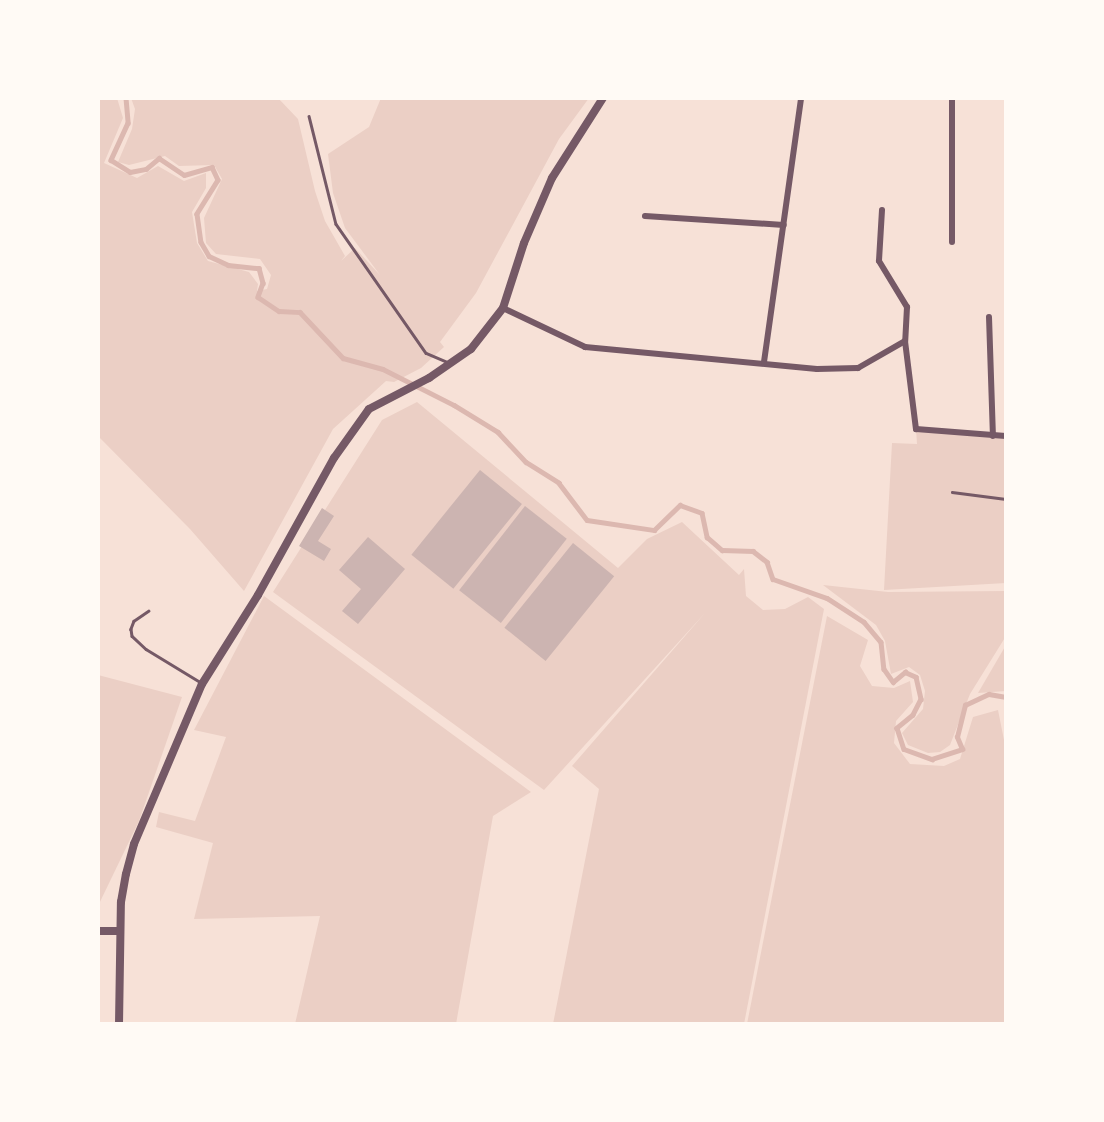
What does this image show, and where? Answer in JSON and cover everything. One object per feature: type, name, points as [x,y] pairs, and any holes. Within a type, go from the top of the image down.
[{"type":"street","points":[[119,1024],[120,931],[126,874],[134,844],[202,684],[258,595],[334,458],[369,409],[429,378],[471,349],[503,308],[524,243],[552,178],[603,98]]},
{"type":"street","points":[[764,362],[801,98]]},
{"type":"street","points":[[952,98],[952,242]]},
{"type":"street","points":[[882,210],[879,261],[907,307],[905,341],[916,429],[1006,436]]},
{"type":"street","points":[[645,216],[784,225]]},
{"type":"street","points":[[503,308],[585,347],[817,369],[858,368],[905,341]]},
{"type":"street","points":[[989,317],[993,436]]},
{"type":"street","points":[[98,931],[120,931]]},
{"type":"lane","points":[[309,116],[336,225],[426,353],[450,363]]},
{"type":"lane","points":[[952,492],[1006,499]]},
{"type":"lane","points":[[149,611],[134,621],[132,636],[146,649],[202,684]]},
{"type":"shaded area","points":[[98,98],[117,98],[123,118],[104,163],[137,178],[158,166],[184,181],[206,173],[206,188],[192,212],[197,243],[208,261],[249,272],[258,284],[257,291],[267,289],[271,275],[260,259],[216,254],[206,243],[204,218],[222,179],[214,165],[179,166],[165,156],[129,165],[118,162],[132,129],[135,109],[131,98],[278,98],[298,119],[325,221],[345,256],[341,261],[355,248],[380,275],[345,228],[333,193],[328,154],[369,127],[381,98],[589,98],[559,139],[476,293],[440,342],[444,347],[421,368],[394,382],[386,381],[333,429],[244,591],[190,529],[98,436]]},
{"type":"shaded area","points":[[417,402],[618,568],[647,539],[682,522],[739,575],[744,569],[746,596],[763,610],[785,609],[808,597],[824,609],[744,1024],[553,1024],[599,789],[572,766],[705,613],[544,790],[273,592],[382,420]]},
{"type":"shaded area","points":[[916,429],[1006,436],[1006,583],[884,590],[892,443],[917,444]]},
{"type":"shaded area","points":[[823,585],[888,592],[1006,591],[1006,636],[970,694],[950,745],[940,752],[928,753],[908,745],[902,733],[923,709],[925,691],[920,675],[909,667],[891,674],[885,641],[876,625]]},
{"type":"shaded area","points":[[264,596],[531,792],[493,816],[456,1024],[295,1024],[320,916],[194,919],[213,843],[156,827],[159,812],[195,821],[226,737],[194,730]]},
{"type":"shaded area","points":[[827,616],[868,640],[860,666],[872,686],[894,688],[910,681],[913,702],[896,721],[894,743],[910,764],[944,766],[960,759],[973,717],[998,710],[1006,750],[1006,1024],[747,1024]]},
{"type":"shaded area","points":[[1006,645],[1006,691],[978,693]]},
{"type":"shaded area","points":[[98,675],[182,697],[139,821],[98,906]]},
{"type":"building","points":[[480,470],[522,504],[453,589],[411,555]]},
{"type":"building","points":[[525,506],[567,539],[501,623],[459,590]]},
{"type":"building","points":[[322,508],[334,516],[318,541],[331,549],[324,561],[299,546]]},
{"type":"building","points":[[368,537],[405,569],[358,624],[342,611],[361,589],[339,570]]},
{"type":"building","points":[[573,543],[614,576],[546,661],[504,628]]},
{"type":"waterway","points":[[126,98],[128,123],[111,160],[130,172],[146,169],[159,158],[184,175],[212,167],[218,180],[197,214],[201,242],[209,256],[228,265],[259,268],[263,283],[258,297],[279,311],[300,312],[343,358],[383,369],[454,405],[498,432],[526,462],[559,483],[587,520],[654,530],[680,505],[702,513],[707,537],[722,550],[753,551],[767,562],[773,579],[827,598],[864,622],[881,642],[884,669],[893,682],[905,672],[916,677],[921,699],[913,715],[897,728],[904,749],[932,759],[962,749],[957,737],[965,705],[989,694],[1006,697]]}]
